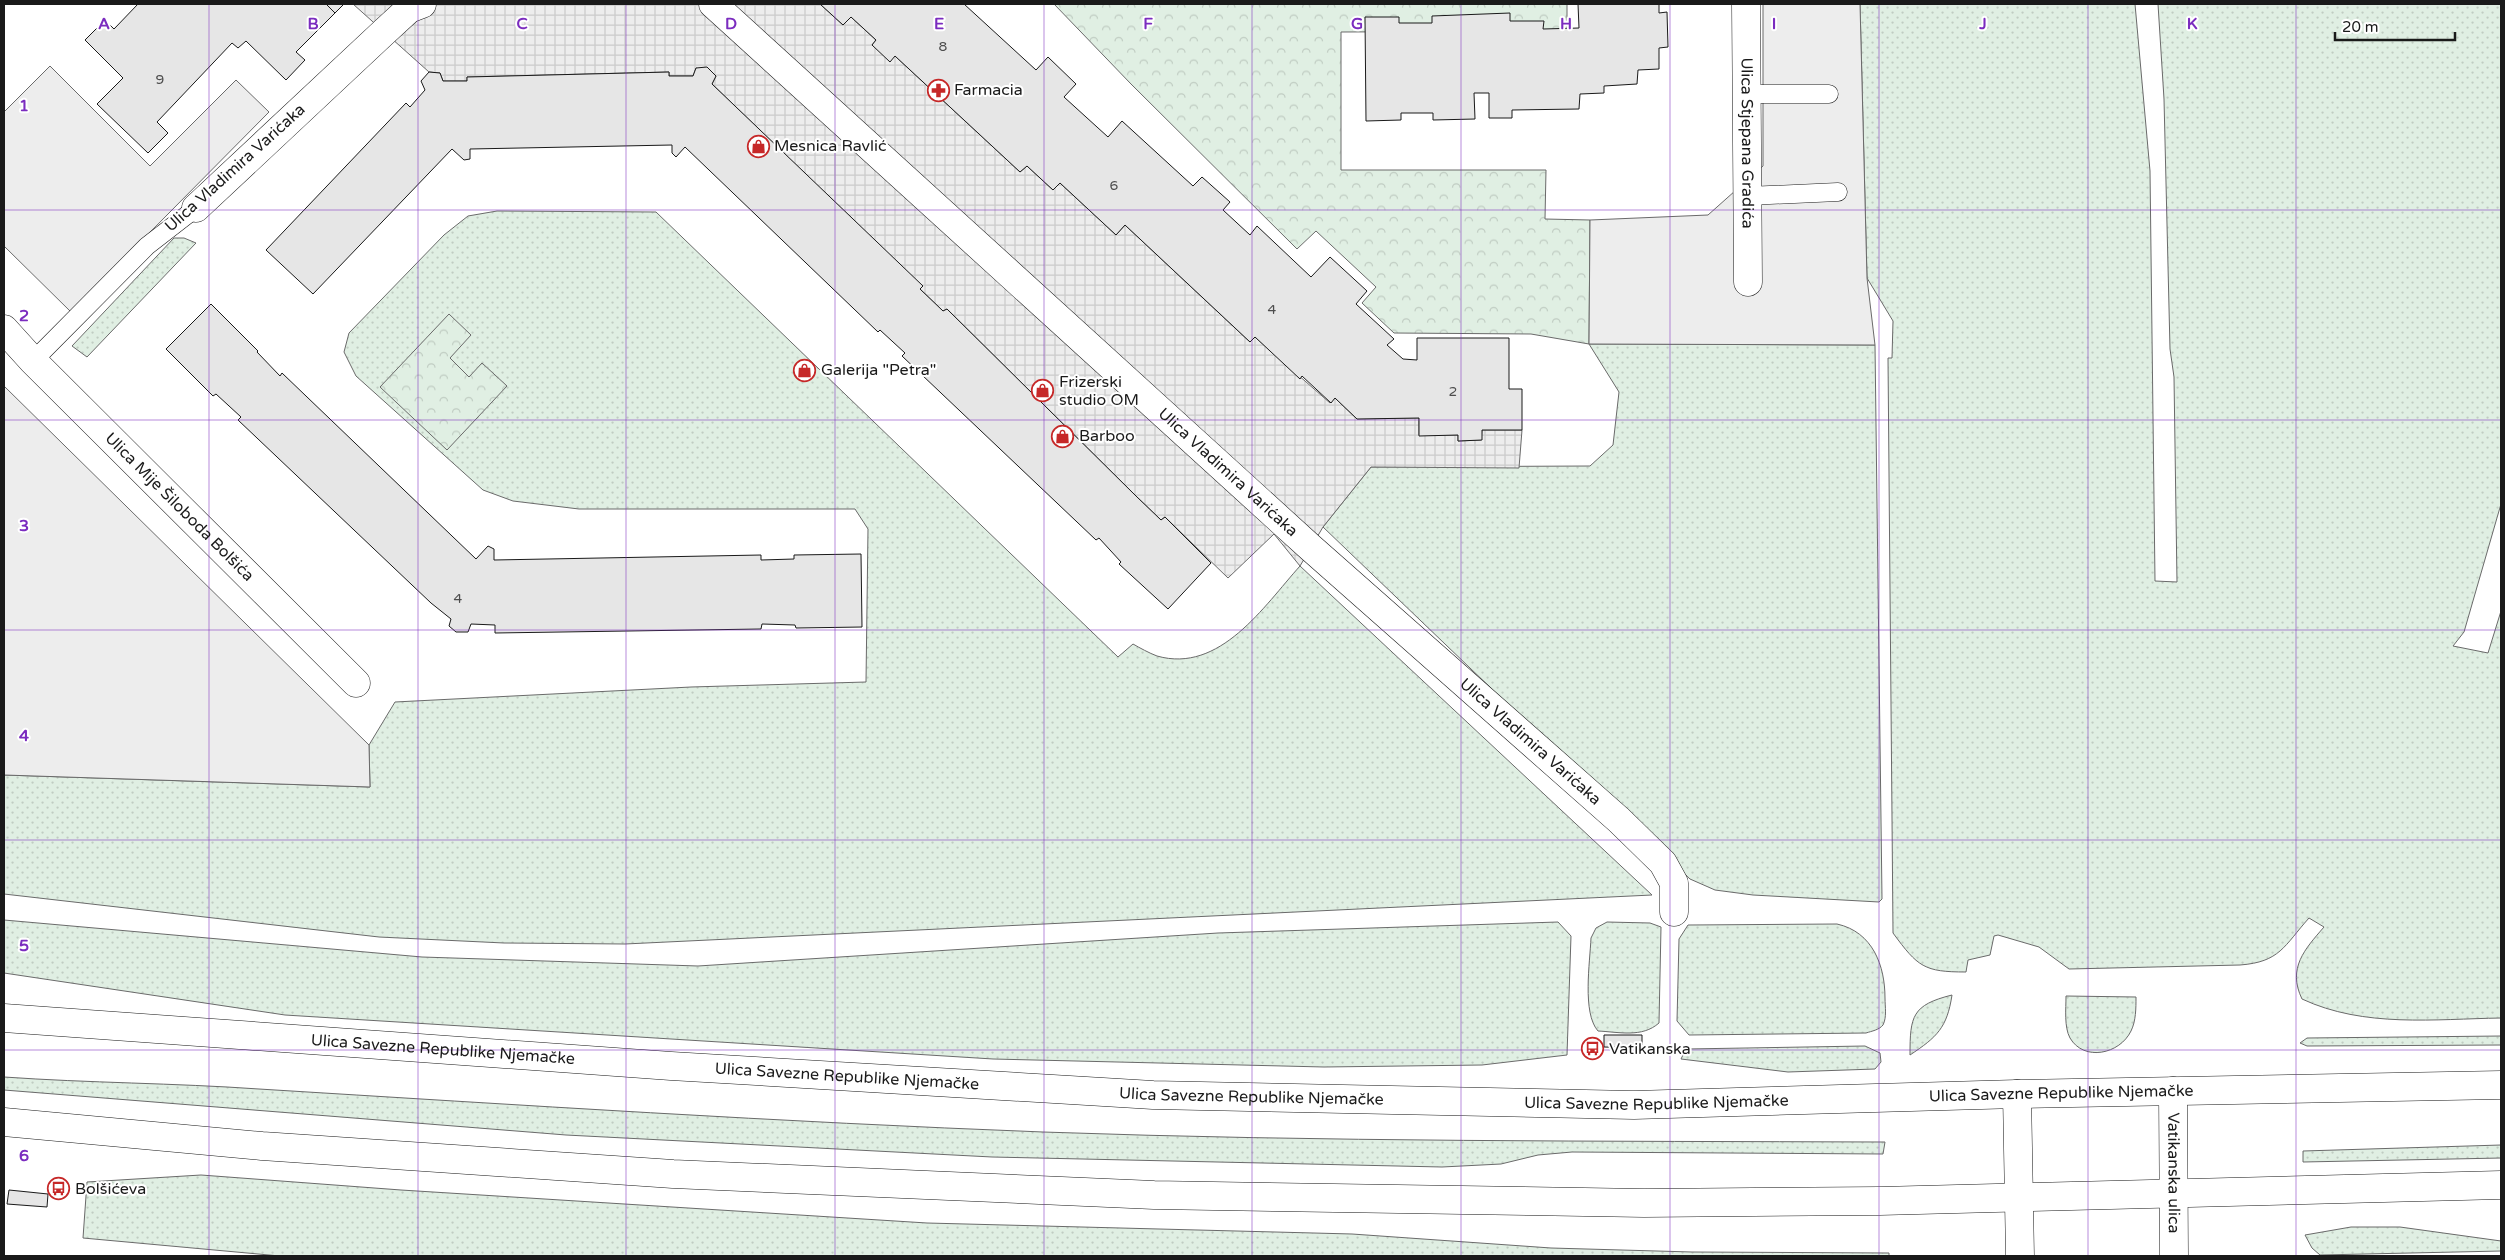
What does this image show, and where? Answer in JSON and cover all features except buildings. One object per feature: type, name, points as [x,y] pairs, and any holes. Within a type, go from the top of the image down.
[{"type":"main road","name":"Ulica Vladimira Varićaka","points":[[196,208],[384,32],[410,9],[422,4]]},
{"type":"main road","name":"Ulica Vladimira Varićaka","points":[[713,4],[1311,548],[1619,820],[1663,863],[1674,883],[1674,912]]},
{"type":"main road","name":"Ulica Stjepana Gradića","points":[[1746,4],[1748,282]]},
{"type":"main road","name":"Ulica Mije Šiloboda Bolšića","points":[[4,329],[33,361],[356,683]]},
{"type":"main road","name":"Ulica Savezne Republike Njemačke","points":[[4,1018],[671,1066],[1153,1095],[1634,1105],[2018,1094],[2501,1085]]},
{"type":"main road","name":"Vatikanska ulica","points":[[2173,1091],[2174,1256]]},
{"type":"main road","points":[[2018,1094],[2020,1256]]},
{"type":"main road","points":[[4,1122],[262,1146],[644,1172],[1084,1192],[1644,1203],[2019,1198],[2174,1192],[2501,1185]]},
{"type":"lane","points":[[1747,94],[1828,94]]},
{"type":"lane","points":[[1748,196],[1838,192]]},
{"type":"lane","name":"Ulica Vladimira Varićaka","points":[[33,361],[147,246],[196,208]]},
{"type":"green space","points":[[1054,4],[1567,4],[1567,31],[1341,32],[1341,170],[1546,170],[1545,219],[1590,220],[1589,344],[1531,334],[1394,333],[1362,303],[1376,287],[1316,231],[1297,249],[1131,84]]},
{"type":"green space","points":[[1860,4],[2135,4],[2150,171],[2155,581],[2177,582],[2174,377],[2170,349],[2164,99],[2158,4],[2501,4],[2501,504],[2464,632],[2453,646],[2488,653],[2501,611],[2501,1018],[2400,1020],[2375,1018],[2326,1008],[2302,999],[2296,978],[2297,968],[2310,943],[2324,927],[2309,918],[2287,944],[2273,956],[2240,965],[2069,969],[2039,947],[1998,935],[1994,936],[1990,955],[1968,960],[1966,972],[1940,971],[1931,969],[1916,960],[1893,933],[1888,358],[1892,358],[1893,321],[1867,278]]},
{"type":"green space","points":[[497,211],[656,212],[1118,657],[1133,644],[1157,656],[1180,659],[1201,655],[1220,646],[1239,633],[1256,617],[1300,566],[1652,895],[625,944],[504,943],[379,937],[4,894],[4,775],[370,787],[369,745],[395,702],[691,687],[866,682],[868,529],[855,509],[579,509],[513,501],[483,490],[356,376],[344,352],[349,333],[444,235],[468,216]]},
{"type":"green space","points":[[174,238],[184,238],[196,243],[87,357],[72,346]]},
{"type":"green space","points":[[449,314],[471,335],[450,358],[469,377],[482,363],[507,386],[447,450],[380,387]]},
{"type":"green space","points":[[1589,344],[1875,345],[1882,899],[1879,902],[1753,895],[1715,890],[1690,879],[1323,527],[1371,467],[1590,466],[1613,445],[1619,392]]},
{"type":"green space","points":[[4,920],[422,957],[698,966],[1218,933],[1558,922],[1571,936],[1567,1055],[1482,1065],[1324,1067],[993,1059],[285,1015],[4,973]]},
{"type":"green space","points":[[1607,922],[1650,923],[1661,927],[1659,1023],[1645,1031],[1630,1033],[1598,1031],[1593,1023],[1588,1000],[1591,938],[1596,928]]},
{"type":"green space","points":[[1837,924],[1860,934],[1875,952],[1883,974],[1884,986],[1885,1012],[1884,1022],[1880,1028],[1866,1033],[1689,1035],[1677,1021],[1679,939],[1688,925]]},
{"type":"green space","points":[[1952,995],[1944,1024],[1934,1037],[1910,1055],[1911,1031],[1916,1014],[1929,1003]]},
{"type":"green space","points":[[2066,996],[2136,997],[2135,1019],[2131,1031],[2126,1039],[2111,1050],[2093,1052],[2076,1046],[2070,1038],[2067,1029]]},
{"type":"green space","points":[[2501,1036],[2501,1045],[2307,1046],[2300,1043],[2307,1038]]},
{"type":"green space","points":[[1865,1046],[1880,1053],[1881,1062],[1875,1069],[1788,1072],[1681,1059],[1686,1049]]},
{"type":"green space","points":[[4,1077],[227,1087],[749,1118],[1043,1132],[1358,1139],[1885,1142],[1883,1154],[1572,1152],[1538,1155],[1501,1164],[1442,1167],[992,1157],[566,1135],[4,1090]]},
{"type":"green space","points":[[2501,1145],[2501,1158],[2303,1162],[2303,1151]]},
{"type":"green space","points":[[201,1175],[401,1190],[927,1223],[1352,1234],[1551,1248],[1692,1252],[1889,1253],[1889,1256],[280,1256],[83,1238],[87,1182]]},
{"type":"green space","points":[[2351,1227],[2400,1227],[2501,1241],[2501,1251],[2320,1255],[2312,1248],[2305,1235]]},
{"type":"shaded area","points":[[353,4],[820,4],[843,25],[851,17],[876,40],[872,45],[895,56],[1020,172],[1027,166],[1053,190],[1060,183],[1116,235],[1125,225],[1250,342],[1255,337],[1330,403],[1335,398],[1357,419],[1419,418],[1419,435],[1458,435],[1458,441],[1481,440],[1482,430],[1522,430],[1519,468],[1371,467],[1323,527],[1300,566],[1274,534],[1228,578],[1165,517],[1161,520],[947,309],[943,311],[920,289],[922,286],[712,84],[716,76],[696,68],[693,76],[669,76],[669,72],[467,77],[467,81],[443,81],[440,73],[429,72]]},
{"type":"shaded area","points":[[1763,4],[1860,4],[1867,278],[1875,345],[1589,344],[1590,220],[1708,215],[1763,166]]},
{"type":"shaded area","points":[[50,66],[150,166],[236,80],[269,112],[71,312],[4,246],[4,112]]},
{"type":"shaded area","points":[[4,386],[369,745],[370,787],[4,775]]},
{"type":"place","name":"Farmacia","points":[[938,90]]},
{"type":"place","name":"Mesnica Ravlić","points":[[758,146]]},
{"type":"place","name":"Galerija \"Petra\"","points":[[805,370]]},
{"type":"place","name":"Frizerski studio OM","points":[[1043,391]]},
{"type":"place","name":"Barboo","points":[[1063,436]]},
{"type":"place","name":"Vatikanska","points":[[1593,1049]]},
{"type":"place","name":"Bolšićeva","points":[[59,1189]]}]
